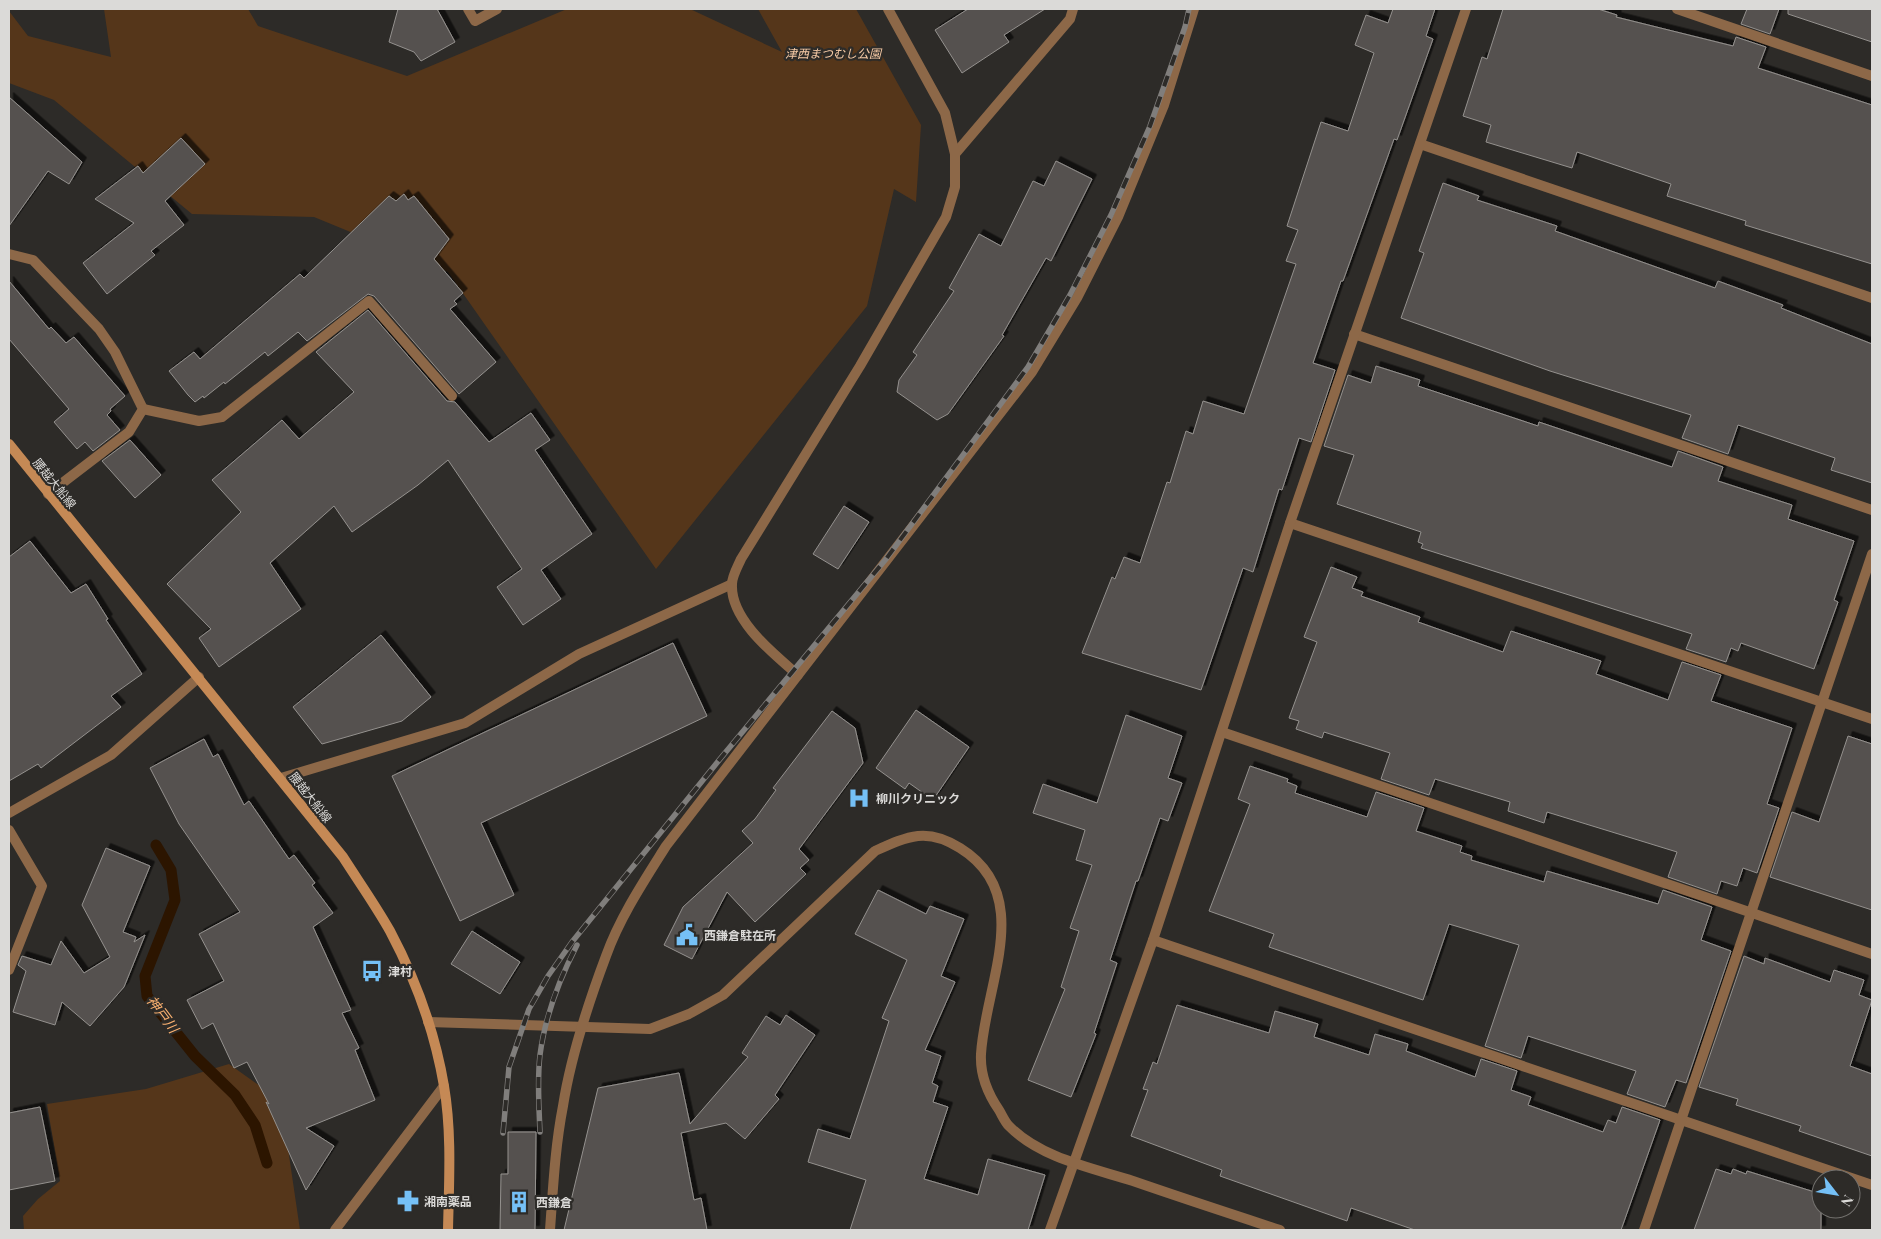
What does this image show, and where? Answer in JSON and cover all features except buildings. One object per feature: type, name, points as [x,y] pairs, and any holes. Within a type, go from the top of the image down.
[{"type":"main road","name":"腰越大船線","points":[[9,444],[343,857],[390,931],[414,983],[428,1022],[444,1086],[449,1150],[448,1230]]},
{"type":"street","points":[[468,9],[475,21],[497,9]]},
{"type":"street","points":[[798,675],[762,643],[738,611],[732,584],[741,559],[860,366],[946,217],[955,187],[955,154],[945,113],[888,9]]},
{"type":"street","points":[[955,154],[1070,19],[1073,9]]},
{"type":"street","points":[[550,1230],[554,1174],[563,1105],[584,1026],[606,955],[635,897],[666,846],[1032,372],[1072,306],[1118,218],[1164,105],[1194,9]]},
{"type":"street","points":[[1050,1230],[1073,1161],[1154,940],[1290,523],[1466,9]]},
{"type":"street","points":[[1677,9],[1872,76]]},
{"type":"street","points":[[1420,144],[1872,298]]},
{"type":"street","points":[[9,254],[32,260],[99,329],[115,352],[143,409]]},
{"type":"street","points":[[143,409],[199,421],[222,417],[368,301],[452,396]]},
{"type":"street","points":[[1354,334],[1872,510]]},
{"type":"street","points":[[48,494],[129,432],[143,409]]},
{"type":"street","points":[[1290,523],[1872,719]]},
{"type":"street","points":[[1644,1230],[1872,554]]},
{"type":"street","points":[[281,778],[465,723],[579,654],[732,584]]},
{"type":"street","points":[[9,813],[111,755],[198,677]]},
{"type":"street","points":[[1222,732],[1872,954]]},
{"type":"street","points":[[9,830],[42,886],[9,970]]},
{"type":"street","points":[[428,1022],[650,1029],[689,1014],[723,995],[876,851],[907,836],[931,835],[952,842],[974,856],[992,878],[1002,907],[1002,933],[981,1055],[988,1094],[1009,1126],[1039,1148],[1280,1230]]},
{"type":"street","points":[[1154,940],[1872,1185]]},
{"type":"street","points":[[335,1230],[444,1086]]},
{"type":"green space","name":"津西まつむし公園","points":[[104,9],[248,9],[258,26],[407,76],[567,9],[690,9],[782,52],[758,9],[856,9],[921,125],[916,202],[894,189],[867,306],[656,569],[448,272],[314,217],[192,214],[54,100],[9,83],[9,11],[28,36],[111,57]]},
{"type":"green space","points":[[229,1064],[281,1101],[300,1230],[24,1230],[23,1216],[38,1199],[60,1181],[47,1104],[146,1089]]},
{"type":"waterway","name":"神戸川","points":[[156,845],[171,870],[175,900],[145,976],[147,996],[195,1056],[235,1095],[255,1125],[267,1163]]},
{"type":"railway","points":[[503,1133],[509,1067],[529,1009],[548,976],[572,942],[720,759],[886,559],[1028,367],[1070,295],[1111,215],[1150,126],[1185,27],[1189,9]]},
{"type":"railway","points":[[540,1132],[538,1094],[542,1041],[554,998],[564,971],[577,945]]},
{"type":"place","name":"柳川クリニック","points":[[859,798]]},
{"type":"place","name":"西鎌倉駐在所","points":[[687,935]]},
{"type":"place","name":"津村","points":[[372,971]]},
{"type":"place","name":"湘南薬品","points":[[408,1201]]},
{"type":"place","name":"西鎌倉","points":[[519,1202]]}]
